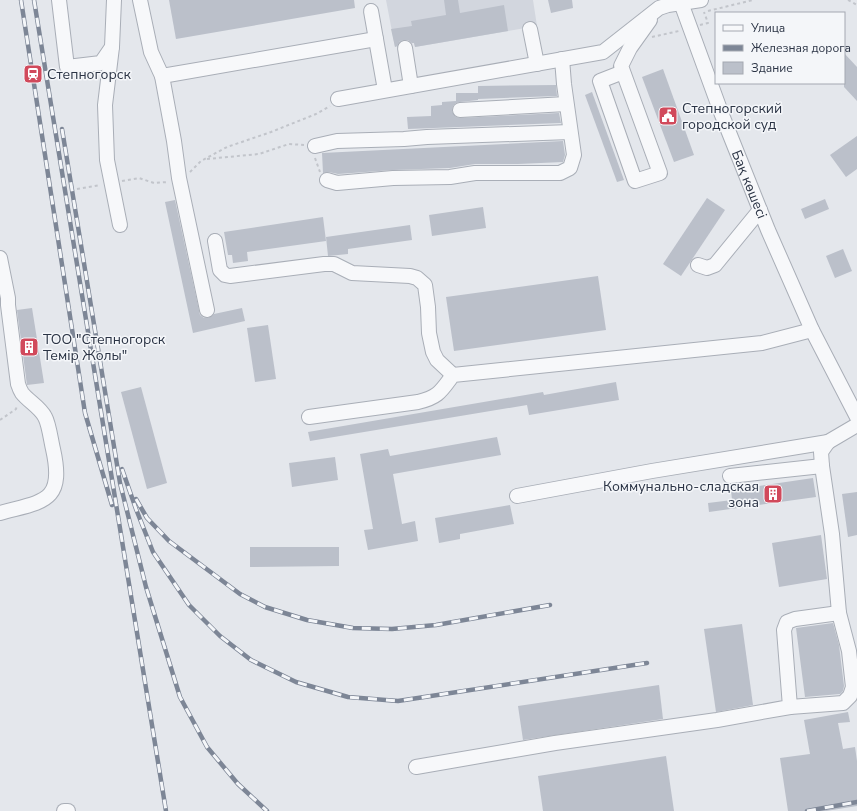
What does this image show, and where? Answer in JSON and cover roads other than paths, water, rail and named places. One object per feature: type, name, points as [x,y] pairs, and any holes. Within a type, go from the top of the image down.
[{"type":"street","points":[[59,0],[67,66],[101,63],[112,47]]},
{"type":"street","points":[[114,0],[112,47],[105,105],[107,160],[120,225]]},
{"type":"street","points":[[140,0],[151,52],[162,76],[179,178],[207,310]]},
{"type":"street","points":[[338,99],[603,52],[659,8],[681,2],[703,6]]},
{"type":"street","name":"Бақ көшесі","points":[[681,2],[722,115],[768,230],[812,330],[857,417]]},
{"type":"street","points":[[623,72],[600,81],[635,181],[660,172],[621,66],[630,48],[659,8]]},
{"type":"street","points":[[371,11],[385,90]]},
{"type":"street","points":[[530,29],[537,64]]},
{"type":"street","points":[[162,76],[376,39]]},
{"type":"street","points":[[405,48],[411,86]]},
{"type":"street","points":[[327,180],[338,183],[393,178],[450,177],[475,173],[560,172],[570,168],[574,155],[566,104],[562,59]]},
{"type":"street","points":[[460,110],[566,104]]},
{"type":"street","points":[[315,146],[337,141],[570,132]]},
{"type":"street","points":[[698,265],[707,268],[715,265],[760,210]]},
{"type":"street","points":[[216,241],[220,270],[225,275],[230,276],[334,264],[352,273],[410,276],[417,278],[425,285],[428,307],[429,334],[433,352],[437,360],[453,375]]},
{"type":"street","points":[[0,258],[8,298],[18,384],[22,393],[34,403],[45,416],[56,467],[56,482],[50,495],[42,501],[0,513]]},
{"type":"street","points":[[309,417],[431,399],[439,393],[453,375],[762,343],[812,330]]},
{"type":"street","points":[[517,496],[652,471],[828,442],[857,425]]},
{"type":"street","points":[[416,768],[555,743],[717,720],[790,707],[843,703],[850,696],[853,687],[849,652],[839,613],[832,534],[822,466],[821,452],[828,442]]},
{"type":"street","points":[[730,476],[822,466]]},
{"type":"street","points":[[790,707],[784,630],[787,622],[795,619],[839,613]]},
{"type":"railway","points":[[21,0],[85,413],[112,505]]},
{"type":"railway","points":[[34,0],[166,811]]},
{"type":"railway","points":[[62,129],[120,483],[146,587],[180,697],[207,747],[238,784],[267,811]]},
{"type":"railway","points":[[122,469],[153,552],[189,605],[220,636],[251,660],[296,682],[348,697],[398,701],[647,663]]},
{"type":"railway","points":[[136,499],[147,518],[169,541],[240,594],[265,607],[307,620],[353,628],[392,629],[436,625],[550,605]]},
{"type":"railway","points":[[807,811],[857,802]]},
{"type":"place","name":"Степногорск","points":[[33,74]]},
{"type":"place","name":"Степногорский городской суд","points":[[668,116]]},
{"type":"place","name":"ТОО \"Степногорск Темiр Жолы\"","points":[[29,347]]},
{"type":"place","name":"Коммунально-сладская зона","points":[[773,494]]}]
